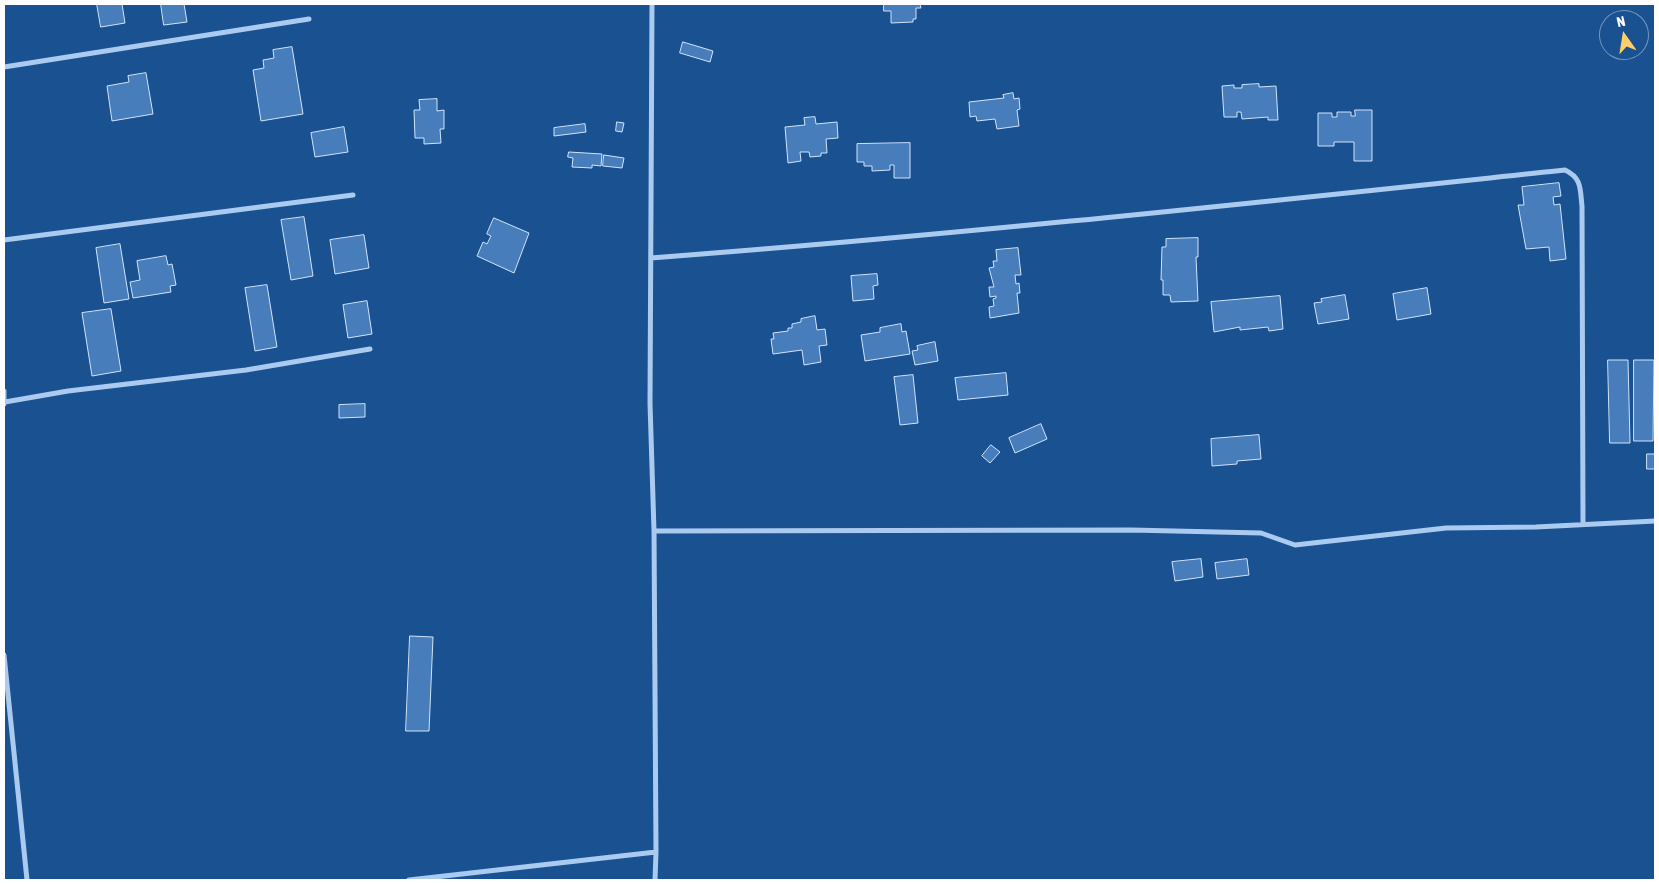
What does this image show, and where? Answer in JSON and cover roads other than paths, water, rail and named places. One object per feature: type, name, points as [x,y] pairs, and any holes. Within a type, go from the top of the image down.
[{"type":"street","points":[[652,4],[650,403],[654,531],[655,880]]},
{"type":"street","points":[[4,67],[309,19]]},
{"type":"street","points":[[651,258],[844,244],[1026,227],[1565,170],[1574,175],[1580,182],[1582,206],[1583,524]]},
{"type":"street","points":[[4,240],[353,195]]},
{"type":"street","points":[[4,391],[4,403],[68,392],[246,370],[370,349]]},
{"type":"street","points":[[654,531],[1132,530],[1261,533],[1295,545],[1446,528],[1655,521]]},
{"type":"street","points":[[4,654],[27,880]]},
{"type":"street","points":[[409,880],[656,852]]}]
